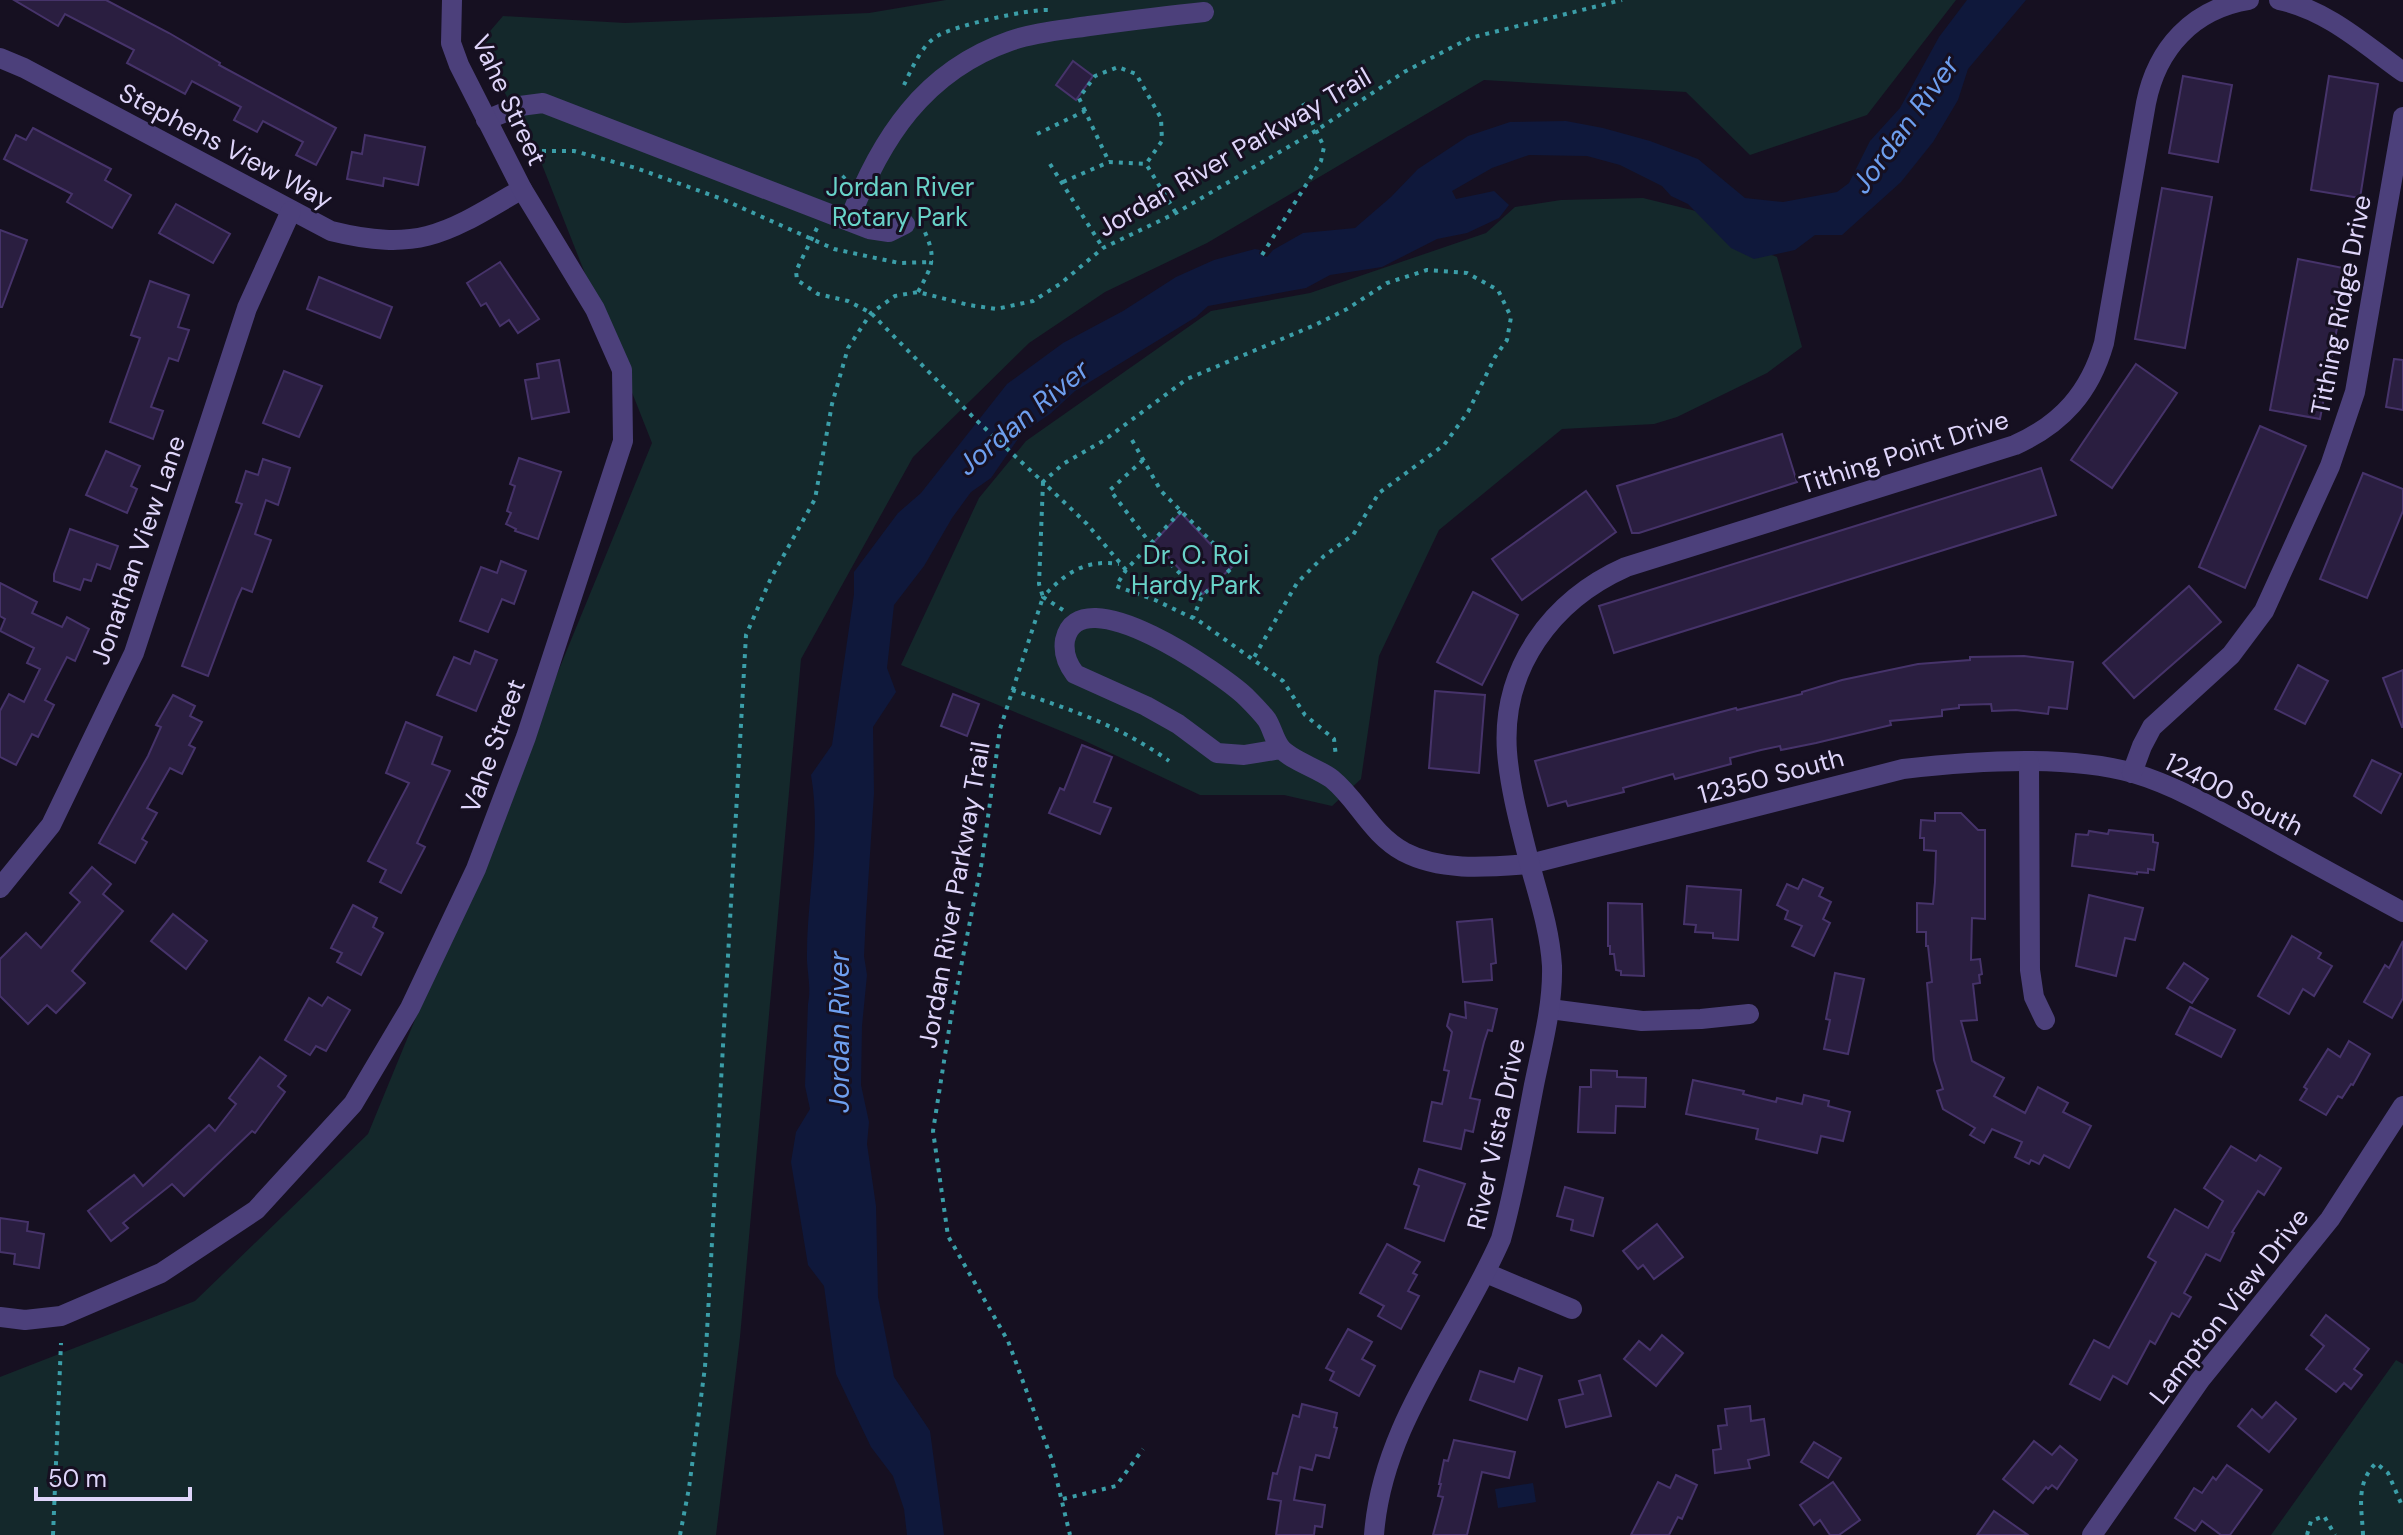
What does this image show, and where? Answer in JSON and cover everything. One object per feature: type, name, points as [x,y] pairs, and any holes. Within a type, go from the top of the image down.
[{"type":"street","name":"Vahe Street","points":[[0,1317],[25,1320],[61,1316],[161,1273],[256,1210],[353,1104],[410,1008],[476,869],[526,737],[623,441],[622,370],[595,309],[522,189],[459,65],[451,43],[452,0]]},
{"type":"street","name":"Tithing Point Drive","points":[[1530,864],[1513,795],[1507,731],[1512,698],[1522,665],[1544,628],[1572,598],[1598,580],[1626,567],[2015,445],[2047,429],[2060,418],[2073,405],[2092,376],[2104,343],[2146,103],[2155,69],[2176,37],[2193,22],[2213,11],[2249,0]]},
{"type":"street","points":[[2279,0],[2329,19],[2403,72]]},
{"type":"street","points":[[849,221],[892,131],[907,110],[935,83],[964,63],[1010,40],[1050,31],[1204,12]]},
{"type":"street","name":"Stephens View Way","points":[[0,58],[65,89],[331,231],[371,241],[421,239],[458,226],[522,189]]},
{"type":"street","points":[[486,120],[520,106],[543,103],[849,221],[889,232],[912,221]]},
{"type":"street","name":"Tithing Ridge Drive","points":[[2132,773],[2152,727],[2231,655],[2264,611],[2335,454],[2355,392],[2403,117]]},
{"type":"street","name":"Jonathan View Lane","points":[[0,888],[51,825],[134,653],[247,308],[291,211]]},
{"type":"street","points":[[1105,618],[1179,649],[1245,696],[1266,719],[1281,749],[1244,755],[1217,753],[1178,724],[1146,706],[1075,674],[1065,654],[1068,632],[1085,619],[1105,618]]},
{"type":"street","name":"12350 South","points":[[1281,749],[1339,785],[1376,832],[1402,850],[1425,861],[1492,866],[1530,864],[1903,769],[1945,764],[2029,762]]},
{"type":"street","points":[[2029,762],[2030,970],[2034,997],[2045,1020]]},
{"type":"street","name":"12400 South","points":[[2029,762],[2081,765],[2132,773],[2219,811],[2403,912]]},
{"type":"street","name":"River Vista Drive","points":[[1374,1535],[1384,1476],[1400,1430],[1486,1273],[1501,1239],[1511,1204],[1550,1009],[1552,965],[1547,926],[1530,864]]},
{"type":"street","points":[[1550,1009],[1642,1021],[1749,1014]]},
{"type":"street","name":"Lampton View Drive","points":[[2092,1535],[2200,1380],[2330,1219],[2403,1106]]},
{"type":"street","points":[[1486,1273],[1572,1309]]},
{"type":"path","name":"Jordan River Parkway Trail","points":[[918,292],[996,309],[1033,301],[1060,284],[1103,248],[1176,213],[1317,130],[1404,72],[1470,38],[1622,0]]},
{"type":"path","points":[[1109,162],[1079,98],[1095,76],[1118,67],[1136,74],[1161,118],[1162,141],[1146,164]]},
{"type":"path","points":[[1262,255],[1321,161],[1324,147],[1303,103]]},
{"type":"path","points":[[1037,134],[1085,111]]},
{"type":"path","points":[[532,151],[574,151],[636,168],[722,199],[834,249],[899,263],[933,262]]},
{"type":"path","points":[[1063,182],[1109,162],[1146,164]]},
{"type":"path","points":[[1050,164],[1103,248]]},
{"type":"path","points":[[1146,164],[1176,213]]},
{"type":"path","points":[[680,1535],[705,1367],[746,635],[771,578],[815,499],[832,404],[848,348],[871,313],[895,296],[918,292],[933,262],[933,249],[912,221]]},
{"type":"path","points":[[1043,482],[1063,464],[1103,441],[1187,379],[1325,320],[1387,283],[1427,270],[1467,273],[1498,290],[1511,317],[1507,340],[1495,357],[1468,412],[1444,445],[1379,493],[1353,535],[1324,556],[1297,583],[1253,659]]},
{"type":"path","points":[[871,313],[975,419],[1087,524],[1126,570]]},
{"type":"path","points":[[1132,440],[1161,491],[1235,565],[1202,596],[1193,618]]},
{"type":"path","points":[[1144,460],[1110,490],[1150,543],[1202,596]]},
{"type":"path","name":"Jordan River Parkway Trail","points":[[1043,482],[1039,584],[1043,597],[1000,729],[982,861],[951,1017],[933,1131],[948,1236],[1008,1341],[1052,1460],[1070,1535]]},
{"type":"path","points":[[1181,511],[1126,570],[1116,586],[1193,618],[1283,681],[1305,715],[1334,739],[1336,757]]},
{"type":"path","points":[[1043,597],[1060,579],[1079,566],[1103,562],[1121,564]]},
{"type":"path","points":[[1012,690],[1106,723],[1169,761]]},
{"type":"path","points":[[53,1535],[61,1343]]},
{"type":"path","points":[[1063,1499],[1116,1486],[1143,1449]]},
{"type":"path","points":[[2363,1535],[2361,1494],[2366,1474],[2376,1463],[2388,1473],[2403,1508]]},
{"type":"path","points":[[2307,1535],[2311,1521],[2324,1516],[2335,1535]]},
{"type":"green space","name":"Jordan River Rotary Park","points":[[946,0],[1956,0],[1867,115],[1750,155],[1686,92],[1484,80],[1207,243],[1105,292],[1029,343],[913,457],[801,659],[740,1337],[716,1535],[0,1535],[0,1377],[195,1301],[368,1134],[652,443],[539,157],[479,44],[503,16],[625,23],[869,13]]},
{"type":"green space","name":"Dr. O. Roi Hardy Park","points":[[1643,198],[1712,215],[1733,240],[1777,257],[1802,347],[1767,373],[1677,417],[1654,424],[1562,429],[1439,530],[1379,656],[1361,779],[1332,806],[1284,795],[1200,795],[1083,740],[901,665],[979,498],[1026,441],[1211,311],[1310,293],[1486,233],[1515,207],[1561,200]]},
{"type":"green space","points":[[2396,1360],[2403,1364],[2403,1535],[2271,1535]]},
{"type":"water","name":"Jordan River","points":[[1967,0],[2026,0],[1968,69],[1958,100],[1933,142],[1901,182],[1842,235],[1815,235],[1795,250],[1754,259],[1731,248],[1688,204],[1671,196],[1662,186],[1620,165],[1587,156],[1529,155],[1492,168],[1452,191],[1456,199],[1494,191],[1509,205],[1499,218],[1467,233],[1437,239],[1382,267],[1330,275],[1306,288],[1208,306],[1196,317],[1075,391],[1050,414],[1022,433],[991,478],[971,492],[952,518],[924,566],[894,605],[887,668],[896,692],[873,727],[874,793],[864,956],[867,975],[861,1085],[869,1122],[867,1144],[876,1206],[878,1297],[894,1377],[930,1431],[944,1535],[907,1535],[904,1509],[893,1476],[871,1447],[836,1374],[824,1286],[808,1265],[791,1162],[796,1132],[810,1109],[805,1086],[809,993],[807,938],[815,822],[811,775],[832,745],[854,594],[854,572],[898,513],[921,493],[1007,384],[1063,343],[1123,311],[1176,277],[1214,260],[1255,249],[1267,257],[1273,250],[1303,233],[1355,228],[1418,169],[1468,136],[1510,122],[1566,121],[1650,141],[1698,159],[1745,198],[1783,202],[1837,192],[1849,183],[1870,141],[1900,108],[1939,37]]},
{"type":"water","points":[[1533,1483],[1536,1502],[1498,1508],[1495,1489]]},
{"type":"building","points":[[14,0],[106,0],[336,128],[316,165],[296,155],[303,142],[263,121],[257,132],[234,120],[241,107],[192,81],[185,94],[127,63],[134,50],[65,14],[58,26]]},
{"type":"building","points":[[1073,61],[1093,76],[1076,100],[1056,85]]},
{"type":"building","points":[[2183,76],[2232,85],[2218,162],[2169,153]]},
{"type":"building","points":[[2329,76],[2378,84],[2360,198],[2311,190]]},
{"type":"building","points":[[33,128],[111,169],[105,180],[131,195],[112,228],[67,202],[72,194],[4,159],[16,135],[26,140]]},
{"type":"building","points":[[365,135],[425,147],[418,185],[384,178],[383,186],[347,179],[352,152],[362,154]]},
{"type":"building","points":[[2162,188],[2212,197],[2185,348],[2135,339]]},
{"type":"building","points":[[176,204],[230,234],[213,263],[159,233]]},
{"type":"building","points":[[0,230],[27,240],[2,307],[0,307]]},
{"type":"building","points":[[2298,259],[2348,269],[2320,419],[2270,410]]},
{"type":"building","points":[[500,262],[539,319],[518,333],[509,320],[500,326],[486,303],[481,306],[467,283]]},
{"type":"building","points":[[319,277],[392,307],[380,338],[307,309]]},
{"type":"building","points":[[150,281],[189,295],[178,327],[189,330],[178,361],[169,358],[151,407],[163,411],[153,439],[110,422],[140,338],[131,335]]},
{"type":"building","points":[[2394,359],[2403,360],[2403,410],[2386,407]]},
{"type":"building","points":[[559,360],[569,412],[532,419],[525,380],[539,378],[537,364]]},
{"type":"building","points":[[2136,364],[2177,393],[2112,488],[2071,460]]},
{"type":"building","points":[[284,371],[322,386],[299,437],[263,423]]},
{"type":"building","points":[[2260,426],[2306,446],[2245,588],[2199,567]]},
{"type":"building","points":[[1782,434],[1797,482],[1632,533],[1617,486]]},
{"type":"building","points":[[106,451],[140,466],[131,486],[137,489],[127,513],[86,495]]},
{"type":"building","points":[[519,458],[561,472],[538,539],[515,531],[506,524],[515,486],[510,484]]},
{"type":"building","points":[[263,459],[290,468],[278,505],[266,500],[255,534],[271,540],[252,592],[242,588],[208,676],[182,666],[242,504],[236,502],[246,471],[258,475]]},
{"type":"building","points":[[2041,468],[2056,515],[1614,653],[1599,606]]},
{"type":"building","points":[[2363,473],[2403,489],[2403,511],[2367,598],[2320,579]]},
{"type":"building","points":[[1586,491],[1616,532],[1522,600],[1492,559]]},
{"type":"building","points":[[1181,513],[1232,567],[1203,594],[1154,542]]},
{"type":"building","points":[[70,529],[118,546],[110,569],[97,564],[91,581],[84,579],[80,590],[54,581]]},
{"type":"building","points":[[501,561],[526,571],[514,604],[502,599],[488,632],[460,621],[481,567],[497,573]]},
{"type":"building","points":[[0,583],[37,602],[32,613],[62,627],[67,617],[89,629],[75,661],[67,657],[45,700],[54,705],[38,737],[32,734],[16,765],[0,757],[0,711],[9,694],[24,702],[40,669],[27,663],[34,648],[0,631],[5,619],[0,616]]},
{"type":"building","points":[[2189,586],[2221,622],[2134,698],[2103,663]]},
{"type":"building","points":[[1473,592],[1518,615],[1482,685],[1437,662]]},
{"type":"building","points":[[475,651],[497,660],[476,711],[437,695],[454,657],[470,664]]},
{"type":"building","points":[[2024,656],[2073,662],[2067,709],[2049,707],[2048,714],[1992,711],[1991,704],[1959,705],[1959,708],[1942,710],[1942,716],[1890,721],[1891,725],[1816,743],[1781,750],[1780,746],[1761,750],[1730,758],[1731,764],[1675,779],[1673,774],[1623,788],[1624,792],[1568,806],[1566,801],[1548,806],[1535,761],[1736,708],[1802,694],[1842,680],[1918,664],[1970,660],[1970,657]]},
{"type":"building","points":[[2298,665],[2328,681],[2305,724],[2275,709]]},
{"type":"building","points":[[2403,670],[2403,727],[2402,727],[2383,678]]},
{"type":"building","points":[[1435,691],[1485,695],[1479,773],[1429,768]]},
{"type":"building","points":[[953,694],[979,704],[967,736],[941,726]]},
{"type":"building","points":[[173,695],[195,706],[190,716],[202,722],[189,745],[195,748],[182,774],[170,768],[147,808],[157,813],[142,839],[147,842],[135,863],[99,843],[148,756],[161,727],[156,725]]},
{"type":"building","points":[[406,722],[442,737],[432,764],[450,771],[417,843],[425,847],[401,893],[380,882],[386,870],[368,861],[409,783],[386,773]]},
{"type":"building","points":[[1082,745],[1112,757],[1094,802],[1111,808],[1100,834],[1049,813],[1060,788],[1064,790]]},
{"type":"building","points":[[2372,760],[2401,774],[2381,813],[2354,796]]},
{"type":"building","points":[[1935,813],[1961,813],[1978,830],[1985,830],[1985,919],[1972,918],[1971,960],[1980,959],[1982,974],[1979,975],[1980,983],[1973,984],[1977,1020],[1961,1021],[1972,1061],[2004,1078],[1994,1096],[2025,1113],[2038,1087],[2068,1103],[2063,1112],[2091,1126],[2069,1168],[2044,1155],[2039,1164],[2031,1160],[2029,1164],[2015,1157],[2022,1142],[1992,1129],[1984,1143],[1970,1135],[1975,1128],[1943,1109],[1937,1091],[1943,1089],[1934,1060],[1927,983],[1932,982],[1926,932],[1917,932],[1917,903],[1933,904],[1935,882],[1936,851],[1924,850],[1924,838],[1920,838],[1921,820],[1935,821]]},
{"type":"building","points":[[2109,830],[2153,835],[2153,842],[2158,843],[2154,870],[2137,874],[2072,866],[2076,834],[2088,835],[2089,831],[2108,834]]},
{"type":"building","points":[[92,867],[111,884],[103,894],[123,911],[72,971],[85,983],[56,1013],[47,1005],[28,1024],[0,996],[0,959],[26,933],[41,948],[80,902],[70,893]]},
{"type":"building","points":[[1803,879],[1823,888],[1819,896],[1831,902],[1823,919],[1830,923],[1814,956],[1792,946],[1802,926],[1785,919],[1788,911],[1777,905],[1787,884],[1798,889]]},
{"type":"building","points":[[1687,886],[1741,890],[1738,940],[1713,938],[1713,933],[1695,932],[1696,925],[1684,924]]},
{"type":"building","points":[[2089,895],[2143,908],[2135,940],[2125,938],[2116,976],[2076,966]]},
{"type":"building","points":[[1608,903],[1642,904],[1644,976],[1621,975],[1621,971],[1616,970],[1614,954],[1610,954],[1608,946]]},
{"type":"building","points":[[353,905],[377,918],[373,927],[383,933],[361,975],[337,962],[342,953],[331,948]]},
{"type":"building","points":[[173,914],[207,941],[186,969],[151,941]]},
{"type":"building","points":[[1492,919],[1496,963],[1491,964],[1492,980],[1463,982],[1457,922]]},
{"type":"building","points":[[2292,936],[2321,953],[2318,958],[2332,966],[2314,996],[2303,989],[2289,1014],[2258,996]]},
{"type":"building","points":[[2403,941],[2403,998],[2392,1018],[2364,1002],[2385,965],[2389,968]]},
{"type":"building","points":[[2184,963],[2208,979],[2192,1003],[2167,988]]},
{"type":"building","points":[[1835,973],[1864,979],[1848,1054],[1824,1049]]},
{"type":"building","points":[[328,997],[350,1010],[326,1051],[316,1046],[310,1055],[285,1040],[309,998],[322,1006]]},
{"type":"building","points":[[1465,1002],[1497,1009],[1492,1031],[1488,1030],[1484,1042],[1470,1098],[1480,1100],[1473,1132],[1465,1130],[1461,1149],[1424,1141],[1432,1102],[1442,1104],[1449,1071],[1444,1070],[1452,1032],[1447,1026],[1450,1014],[1466,1018]]},
{"type":"building","points":[[2190,1007],[2235,1030],[2221,1057],[2176,1034]]},
{"type":"building","points":[[2349,1041],[2370,1054],[2353,1085],[2342,1098],[2338,1096],[2326,1115],[2300,1100],[2307,1089],[2304,1087],[2328,1049],[2340,1057]]},
{"type":"building","points":[[260,1057],[286,1076],[278,1086],[285,1092],[255,1133],[252,1131],[184,1196],[172,1184],[123,1223],[128,1228],[111,1241],[88,1211],[134,1175],[143,1186],[209,1125],[215,1131],[236,1104],[229,1098]]},
{"type":"building","points":[[1591,1070],[1617,1071],[1617,1077],[1646,1078],[1645,1107],[1616,1106],[1615,1133],[1578,1132],[1580,1087],[1591,1087]]},
{"type":"building","points":[[1693,1080],[1744,1091],[1743,1094],[1776,1102],[1777,1098],[1802,1104],[1804,1095],[1829,1101],[1828,1106],[1850,1112],[1843,1141],[1821,1136],[1817,1153],[1756,1139],[1758,1129],[1686,1114]]},
{"type":"building","points":[[2231,1146],[2256,1161],[2260,1155],[2281,1168],[2264,1195],[2258,1191],[2232,1232],[2220,1261],[2206,1254],[2184,1293],[2191,1297],[2179,1317],[2172,1313],[2155,1344],[2150,1341],[2127,1384],[2113,1376],[2100,1400],[2070,1384],[2094,1340],[2109,1348],[2156,1262],[2148,1257],[2175,1209],[2208,1228],[2223,1201],[2204,1188]]},
{"type":"building","points":[[1419,1169],[1465,1184],[1444,1241],[1405,1228],[1419,1186],[1414,1184]]},
{"type":"building","points":[[1565,1187],[1603,1198],[1593,1236],[1571,1230],[1573,1220],[1557,1216]]},
{"type":"building","points":[[0,1218],[28,1222],[27,1231],[44,1234],[39,1268],[14,1264],[15,1254],[0,1252]]},
{"type":"building","points":[[1657,1224],[1683,1257],[1654,1279],[1643,1265],[1638,1269],[1623,1251]]},
{"type":"building","points":[[1387,1244],[1420,1262],[1408,1291],[1419,1296],[1401,1329],[1378,1316],[1384,1306],[1360,1293]]},
{"type":"building","points":[[2326,1315],[2369,1349],[2354,1369],[2362,1375],[2351,1389],[2344,1383],[2336,1392],[2306,1369],[2324,1346],[2311,1335]]},
{"type":"building","points":[[1348,1329],[1372,1342],[1362,1359],[1375,1366],[1359,1396],[1330,1380],[1334,1372],[1326,1368]]},
{"type":"building","points":[[1662,1335],[1683,1353],[1656,1386],[1624,1359],[1639,1341],[1650,1350]]},
{"type":"building","points":[[1519,1368],[1542,1376],[1527,1420],[1470,1400],[1480,1371],[1514,1382]]},
{"type":"building","points":[[1600,1375],[1611,1416],[1566,1427],[1559,1400],[1583,1394],[1579,1381]]},
{"type":"building","points":[[2276,1402],[2296,1419],[2269,1452],[2238,1426],[2252,1409],[2262,1418]]},
{"type":"building","points":[[1302,1404],[1337,1413],[1334,1427],[1337,1428],[1329,1458],[1316,1455],[1312,1470],[1300,1467],[1294,1500],[1325,1505],[1322,1527],[1315,1526],[1314,1535],[1276,1535],[1281,1501],[1268,1499],[1273,1473],[1277,1474],[1293,1415],[1299,1417]]},
{"type":"building","points":[[1750,1406],[1751,1421],[1764,1419],[1769,1455],[1748,1460],[1750,1468],[1715,1473],[1713,1450],[1721,1449],[1718,1426],[1727,1425],[1725,1409]]},
{"type":"building","points":[[1454,1440],[1515,1452],[1509,1478],[1482,1472],[1467,1535],[1433,1535],[1443,1497],[1438,1496],[1444,1460],[1448,1461]]},
{"type":"building","points":[[2034,1441],[2052,1455],[2060,1446],[2077,1460],[2057,1489],[2052,1485],[2048,1489],[2046,1487],[2033,1503],[2003,1479]]},
{"type":"building","points":[[1814,1442],[1841,1458],[1828,1478],[1801,1462]]},
{"type":"building","points":[[2227,1465],[2262,1490],[2230,1535],[2221,1535],[2202,1521],[2195,1531],[2175,1518],[2194,1488],[2202,1493],[2213,1477],[2216,1480]]},
{"type":"building","points":[[1676,1475],[1697,1485],[1682,1519],[1678,1517],[1669,1535],[1631,1535],[1658,1482],[1670,1488]]},
{"type":"building","points":[[1833,1482],[1860,1520],[1839,1535],[1830,1535],[1820,1520],[1814,1525],[1800,1505]]},
{"type":"building","points":[[1994,1511],[2028,1535],[1977,1535]]}]
